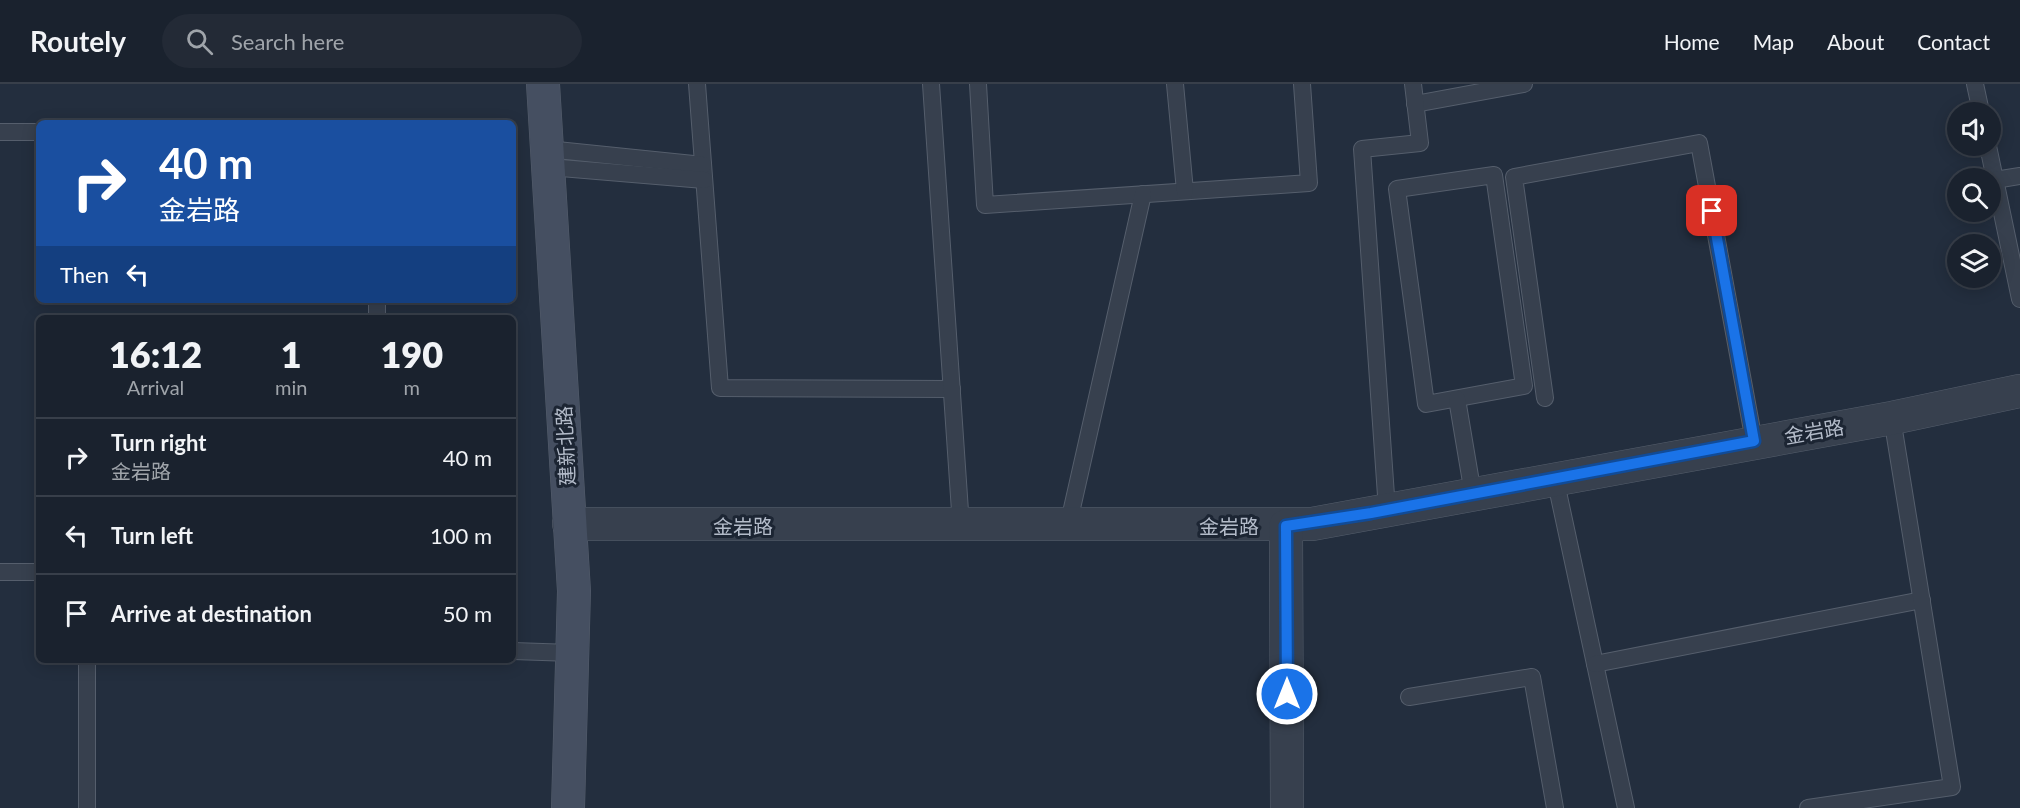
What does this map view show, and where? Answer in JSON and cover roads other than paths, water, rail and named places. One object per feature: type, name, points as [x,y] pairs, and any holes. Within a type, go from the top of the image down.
[{"type":"main road","name":"建新北路","points":[[543,84],[574,591],[567,808]]},
{"type":"street","name":"金岩路","points":[[569,524],[1286,526],[1387,510],[1754,441],[1892,418],[2020,391]]},
{"type":"street","points":[[1286,526],[1287,808]]},
{"type":"lane","points":[[697,84],[720,388],[952,389]]},
{"type":"lane","points":[[931,84],[961,526]]},
{"type":"lane","points":[[978,84],[985,205],[1309,183],[1302,84]]},
{"type":"lane","points":[[1175,84],[1185,191]]},
{"type":"lane","points":[[1387,510],[1362,149],[1420,143],[1413,84]]},
{"type":"lane","points":[[1415,104],[1524,84]]},
{"type":"lane","points":[[1975,84],[1979,102]]},
{"type":"lane","points":[[0,132],[36,132]]},
{"type":"lane","points":[[1545,398],[1514,177],[1699,142],[1754,441]]},
{"type":"lane","points":[[548,158],[704,173]]},
{"type":"lane","points":[[1494,175],[1524,386],[1457,399],[1426,404],[1396,189],[1494,175]]},
{"type":"lane","points":[[2001,179],[2020,176]]},
{"type":"lane","points":[[1068,526],[1143,194]]},
{"type":"lane","points":[[2001,209],[2020,299]]},
{"type":"lane","points":[[1457,399],[1473,494]]},
{"type":"lane","points":[[1808,808],[1952,786],[1892,418]]},
{"type":"lane","points":[[1555,478],[1626,808]]},
{"type":"lane","points":[[0,572],[36,572]]},
{"type":"lane","points":[[1595,664],[1922,600]]},
{"type":"lane","points":[[516,651],[572,653]]},
{"type":"lane","points":[[87,663],[87,808]]},
{"type":"lane","points":[[1409,697],[1532,677],[1555,808]]}]
